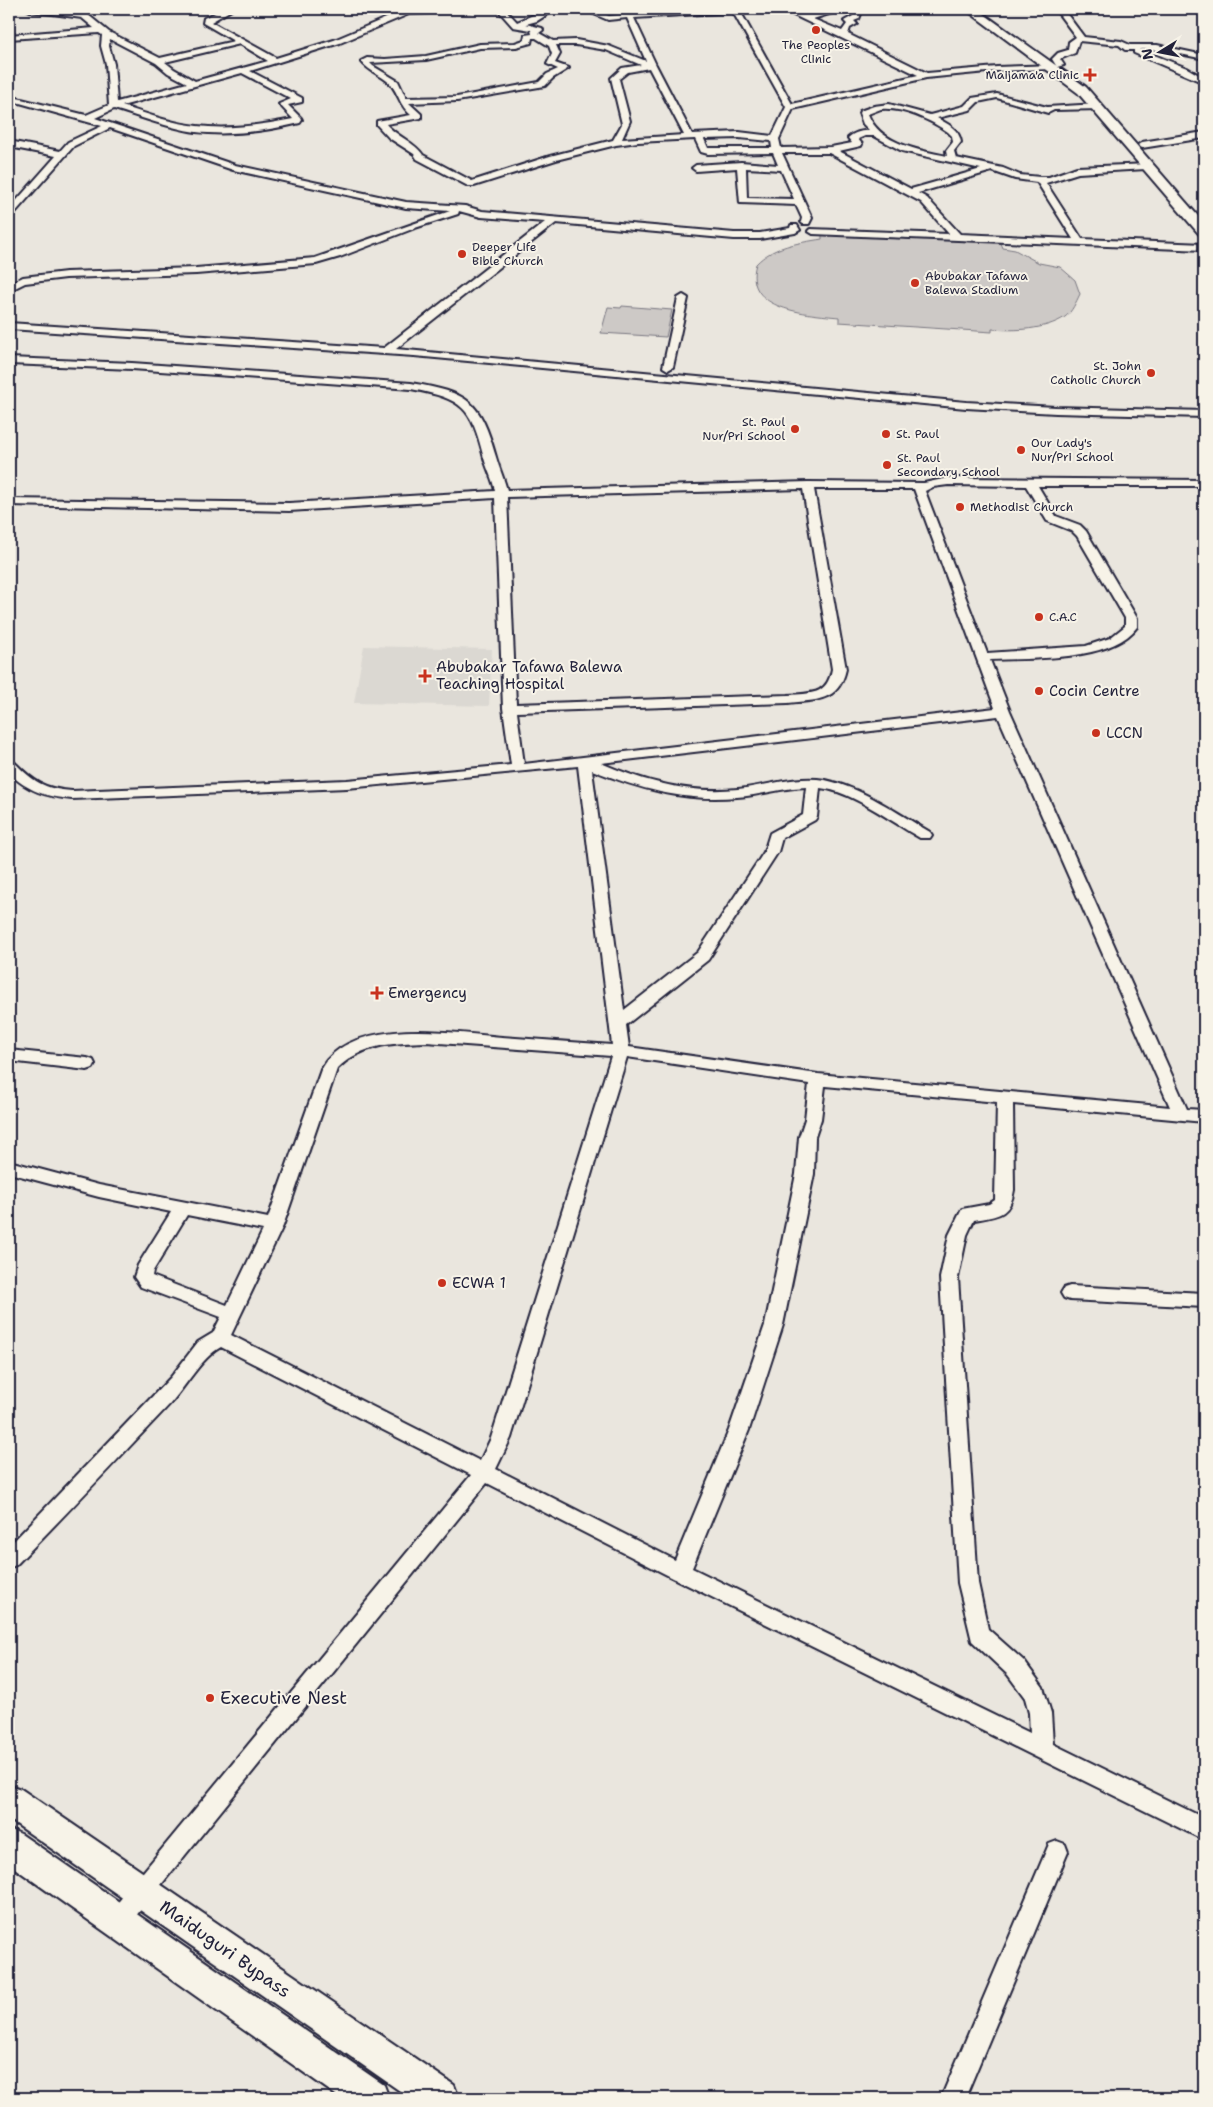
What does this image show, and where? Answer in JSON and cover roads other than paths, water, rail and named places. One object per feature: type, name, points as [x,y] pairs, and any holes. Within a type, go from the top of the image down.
[{"type":"highway","points":[[970,9],[1056,66],[1077,77],[1102,99],[1202,213]]},
{"type":"highway","points":[[979,9],[1056,66],[1082,90],[1204,231]]},
{"type":"highway","name":"Maiduguri Bypass","points":[[9,1800],[441,2098]]},
{"type":"highway","points":[[9,1845],[371,2098]]},
{"type":"street","points":[[30,9],[62,11],[84,16],[104,32],[159,61],[171,71],[193,83]]},
{"type":"street","points":[[229,9],[208,20],[207,24],[273,60]]},
{"type":"street","points":[[373,9],[408,12],[472,9]]},
{"type":"street","points":[[402,101],[457,99],[542,84],[550,76],[565,68],[551,64],[556,52],[552,44],[534,31],[539,30],[516,24],[501,9]]},
{"type":"street","points":[[516,24],[534,19],[552,9]]},
{"type":"street","points":[[586,9],[605,18],[735,9],[790,108]]},
{"type":"street","points":[[785,9],[844,35],[926,76]]},
{"type":"street","points":[[807,18],[841,9]]},
{"type":"street","points":[[844,35],[847,27],[853,24],[848,20],[856,16],[859,9]]},
{"type":"street","points":[[1059,9],[1066,22],[1077,31],[1082,40]]},
{"type":"street","points":[[87,118],[113,106],[324,47],[408,12]]},
{"type":"street","points":[[630,15],[652,65],[694,137],[704,150],[777,152],[831,150],[858,144],[852,138],[864,133],[876,134],[905,149],[1040,180],[1050,180],[1077,170],[1146,166]]},
{"type":"street","points":[[9,37],[104,32]]},
{"type":"street","points":[[104,32],[105,46],[110,64],[113,106]]},
{"type":"street","points":[[481,214],[472,192],[392,136],[380,123],[418,117],[402,101],[395,82],[370,68],[365,61],[408,60],[464,51],[480,46],[516,46],[528,41],[528,38],[537,35]]},
{"type":"street","points":[[790,108],[871,91],[926,76],[997,69],[1056,66],[1056,59],[1072,51],[1073,42],[1077,39],[1122,43],[1128,48],[1184,70],[1204,81]]},
{"type":"street","points":[[159,61],[240,42]]},
{"type":"street","points":[[552,44],[555,42],[571,43],[607,48],[620,52],[639,62],[652,65]]},
{"type":"street","points":[[1128,48],[1145,46],[1204,57]]},
{"type":"street","points":[[616,142],[626,124],[626,120],[620,104],[615,78],[626,70],[652,65]]},
{"type":"street","points":[[113,106],[174,125],[198,129],[266,127],[298,120],[283,104],[299,100],[241,70]]},
{"type":"street","points":[[930,118],[967,108],[975,100],[997,96],[1048,110],[1052,108],[1098,107]]},
{"type":"street","points":[[9,98],[110,125],[233,167],[406,205],[464,209],[481,214],[734,236],[798,233],[800,223],[799,202],[777,152],[775,139],[790,108]]},
{"type":"street","points":[[883,99],[899,109]]},
{"type":"street","points":[[884,138],[866,124],[867,121],[863,113],[869,109],[892,107],[930,118],[956,135],[957,142],[950,151],[952,159]]},
{"type":"street","points":[[9,214],[13,206],[70,144],[110,125]]},
{"type":"street","points":[[472,192],[552,158],[616,142],[638,139],[738,135],[775,139]]},
{"type":"street","points":[[1142,145],[1204,135]]},
{"type":"street","points":[[9,144],[60,154]]},
{"type":"street","points":[[831,150],[880,178],[912,192],[932,206],[958,238]]},
{"type":"street","points":[[696,168],[741,165],[784,168]]},
{"type":"street","points":[[741,165],[743,201],[799,202]]},
{"type":"street","points":[[912,192],[989,169]]},
{"type":"street","points":[[1040,180],[1080,243]]},
{"type":"street","points":[[9,281],[66,275],[196,271],[316,262],[412,226],[464,209]]},
{"type":"street","points":[[390,347],[554,220]]},
{"type":"street","points":[[800,223],[816,228],[843,232],[1204,247]]},
{"type":"street","points":[[9,288],[22,280]]},
{"type":"street","points":[[668,367],[683,298]]},
{"type":"street","points":[[9,317],[668,367],[980,396],[1204,404]]},
{"type":"street","points":[[9,326],[390,347],[966,405],[1056,410],[1204,414]]},
{"type":"street","points":[[9,361],[132,366],[411,386],[440,391],[455,396],[471,407],[483,430],[502,494],[500,505],[510,708],[518,769]]},
{"type":"street","points":[[9,502],[289,507],[502,494],[808,485],[923,486],[966,482],[1204,483]]},
{"type":"street","points":[[982,657],[1088,650],[1115,641],[1131,627],[1131,618],[1082,534],[1076,528],[1051,518],[1030,482]]},
{"type":"street","points":[[510,708],[584,704],[788,699],[808,697],[831,690],[838,683],[839,669],[808,485]]},
{"type":"street","points":[[923,486],[918,490],[921,501],[1003,711],[1181,1114]]},
{"type":"street","points":[[9,765],[28,784],[39,790],[54,794],[72,795],[319,786],[518,769],[1003,711]]},
{"type":"street","points":[[584,761],[648,786],[684,793],[712,795],[824,784],[854,796],[925,835]]},
{"type":"street","points":[[118,1920],[484,1473],[501,1438],[621,1051],[584,761]]},
{"type":"street","points":[[617,1024],[703,956],[771,852],[775,836],[810,817],[813,784]]},
{"type":"street","points":[[9,1559],[113,1452],[178,1382],[206,1347],[220,1338],[274,1226],[330,1067],[337,1058],[358,1044],[396,1037],[426,1037],[621,1051],[818,1080],[1204,1116]]},
{"type":"street","points":[[9,1055],[87,1064]]},
{"type":"street","points":[[680,1572],[739,1430],[774,1325],[805,1174],[807,1137],[813,1119],[818,1080]]},
{"type":"street","points":[[1005,1097],[1005,1190],[1003,1203],[994,1210],[968,1214],[958,1236],[949,1278],[968,1583],[980,1634],[1016,1668],[1035,1694],[1040,1713],[1042,1750]]},
{"type":"street","points":[[9,1167],[99,1191],[274,1226]]},
{"type":"street","points":[[182,1208],[144,1270],[143,1277],[147,1282],[232,1314]]},
{"type":"street","points":[[1070,1293],[1204,1300]]},
{"type":"street","points":[[220,1338],[680,1572],[1204,1829]]},
{"type":"street","points":[[953,2098],[1056,1852]]},
{"type":"place","name":"The Peoples Clinic","points":[[816,30]]},
{"type":"place","name":"Maijama'a Clinic","points":[[1090,75]]},
{"type":"place","name":"Deeper Life Bible Church","points":[[462,254]]},
{"type":"place","name":"Abubakar Tafawa Balewa Stadium","points":[[915,283]]},
{"type":"place","name":"St. John Catholic Church","points":[[1151,373]]},
{"type":"place","name":"St. Paul Nur/Pri School","points":[[795,429]]},
{"type":"place","name":"St. Paul","points":[[886,434]]},
{"type":"place","name":"Our Lady's Nur/Pri School","points":[[1021,450]]},
{"type":"place","name":"St. Paul Secondary School","points":[[887,465]]},
{"type":"place","name":"Methodist Church","points":[[960,507]]},
{"type":"place","name":"C.A.C","points":[[1039,617]]},
{"type":"place","name":"Abubakar Tafawa Balewa Teaching Hospital","points":[[425,676]]},
{"type":"place","name":"Cocin Centre","points":[[1039,691]]},
{"type":"place","name":"LCCN","points":[[1096,733]]},
{"type":"place","name":"Emergency","points":[[377,993]]},
{"type":"place","name":"ECWA 1","points":[[442,1283]]},
{"type":"place","name":"Executive Nest","points":[[210,1698]]}]
